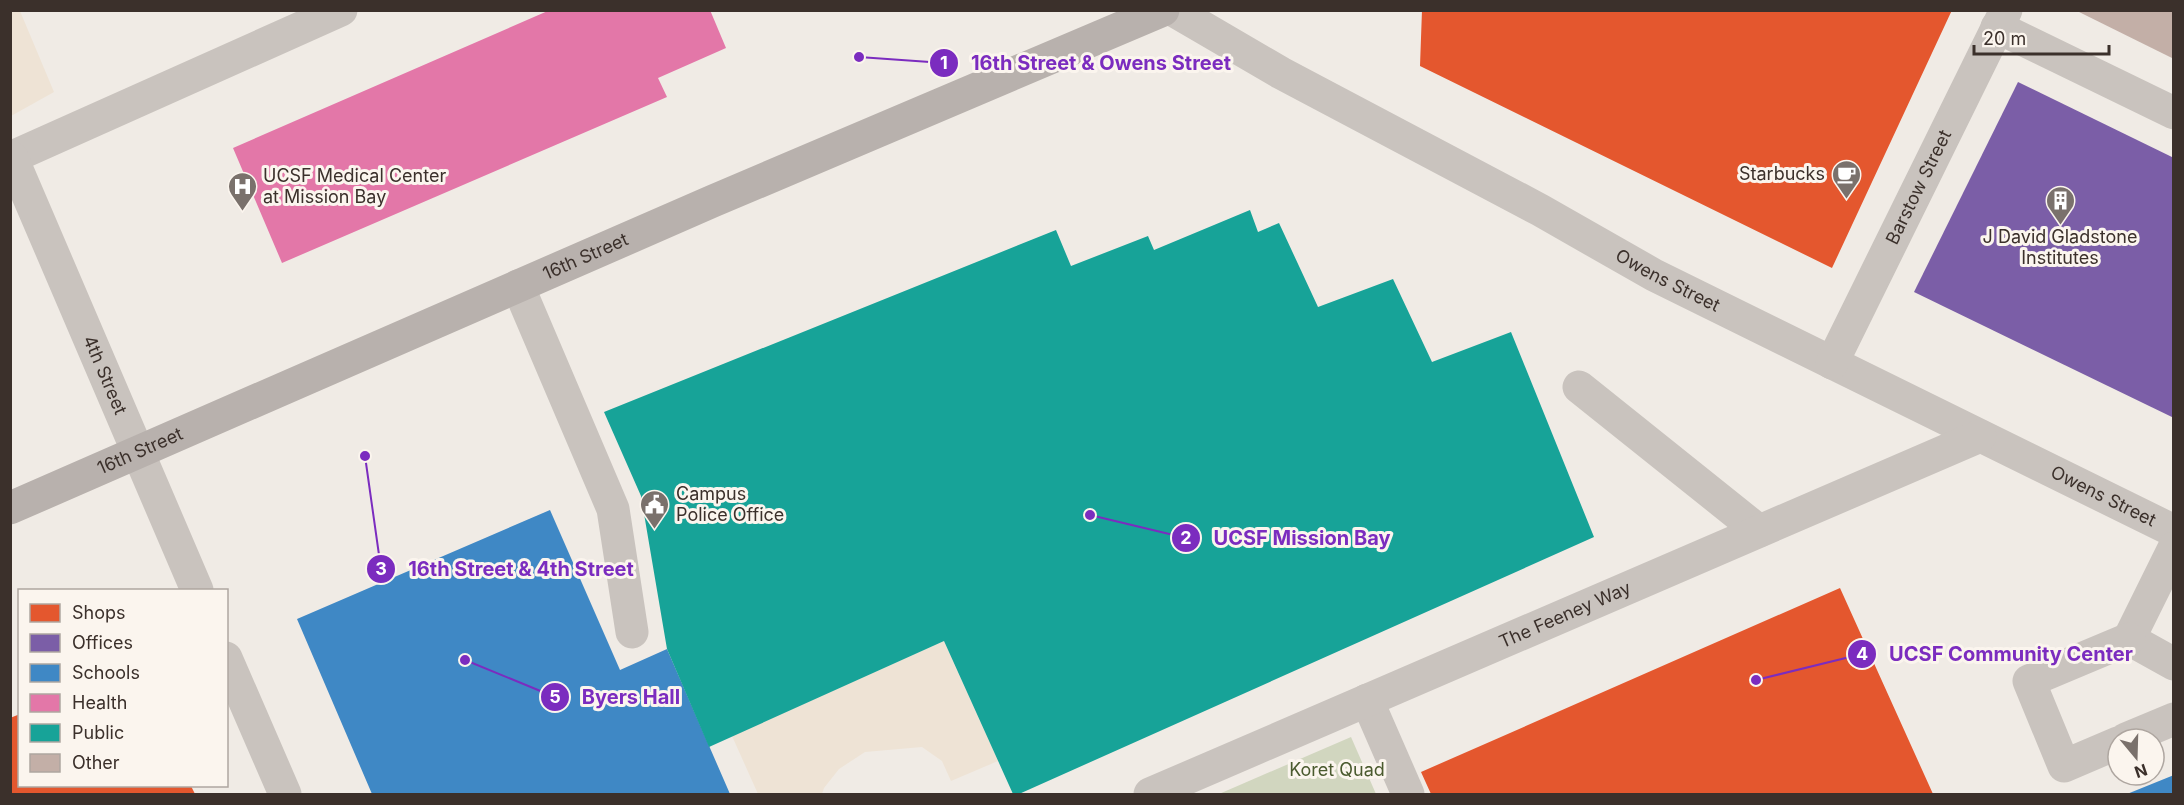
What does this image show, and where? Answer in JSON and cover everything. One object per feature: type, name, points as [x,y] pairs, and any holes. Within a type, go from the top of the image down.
[{"type":"main road","name":"16th Street","points":[[10,508],[518,286],[1163,10]]},
{"type":"street","points":[[11,158],[341,10]]},
{"type":"street","name":"Owens Street","points":[[1173,10],[1281,73],[1540,210],[1654,275],[2174,531]]},
{"type":"street","points":[[2001,19],[2174,113]]},
{"type":"street","name":"Barstow Street","points":[[1832,363],[2001,19]]},
{"type":"street","name":"4th Street","points":[[11,158],[196,589]]},
{"type":"street","points":[[518,286],[613,508],[632,632]]},
{"type":"street","points":[[1579,387],[1759,531]]},
{"type":"street","name":"The Feeney Way","points":[[1150,795],[1980,436]]},
{"type":"street","points":[[2106,747],[2064,766],[2029,681],[2129,639],[2174,548]]},
{"type":"street","points":[[2129,639],[2174,664]]},
{"type":"street","points":[[228,663],[285,795]]},
{"type":"street","points":[[1367,700],[1408,795]]},
{"type":"street","points":[[2155,727],[2174,719]]},
{"type":"green space","name":"Koret Quad","points":[[1351,737],[1376,794],[1219,794]]},
{"type":"shaded area","points":[[11,10],[20,11],[54,92],[11,116]]},
{"type":"shaded area","points":[[944,641],[998,761],[951,781],[942,761],[922,747],[865,752],[839,769],[822,794],[758,794],[732,736]]},
{"type":"building: Shops","points":[[1422,10],[1952,10],[1832,268],[1420,66]]},
{"type":"building: Shops","points":[[1840,588],[1933,794],[1431,794],[1421,772]]},
{"type":"building: Shops","points":[[18,715],[18,787],[192,787],[195,794],[10,794],[10,718]]},
{"type":"building: Offices","name":"J David Gladstone Institutes","points":[[2018,82],[2174,158],[2174,418],[1914,292]]},
{"type":"building: Schools","points":[[550,510],[620,670],[667,649],[730,794],[372,794],[297,619]]},
{"type":"building: Schools","points":[[2174,775],[2174,794],[2127,794],[2144,787],[2166,787],[2166,778]]},
{"type":"building: Health","points":[[550,10],[710,10],[726,48],[658,78],[667,97],[282,263],[233,148]]},
{"type":"building: Public","points":[[1250,210],[1258,232],[1279,223],[1318,307],[1393,279],[1432,362],[1511,332],[1594,537],[1019,794],[1013,794],[944,641],[709,747],[667,649],[641,496],[604,412],[1056,230],[1071,266],[1148,236],[1154,250]]},
{"type":"building: Other","points":[[2075,10],[2174,10],[2174,59]]},
{"type":"place","name":"16th Street & Owens Street","points":[[859,57]]},
{"type":"place","name":"Starbucks","points":[[1846,200]]},
{"type":"place","name":"UCSF Medical Center at Mission Bay","points":[[242,212]]},
{"type":"place","name":"J David Gladstone Institutes","points":[[2060,226]]},
{"type":"place","name":"16th Street & 4th Street","points":[[365,456]]},
{"type":"place","name":"UCSF Mission Bay","points":[[1090,515]]},
{"type":"place","name":"Campus Police Office","points":[[655,530]]},
{"type":"place","name":"Byers Hall","points":[[465,660]]},
{"type":"place","name":"UCSF Community Center","points":[[1756,680]]}]
